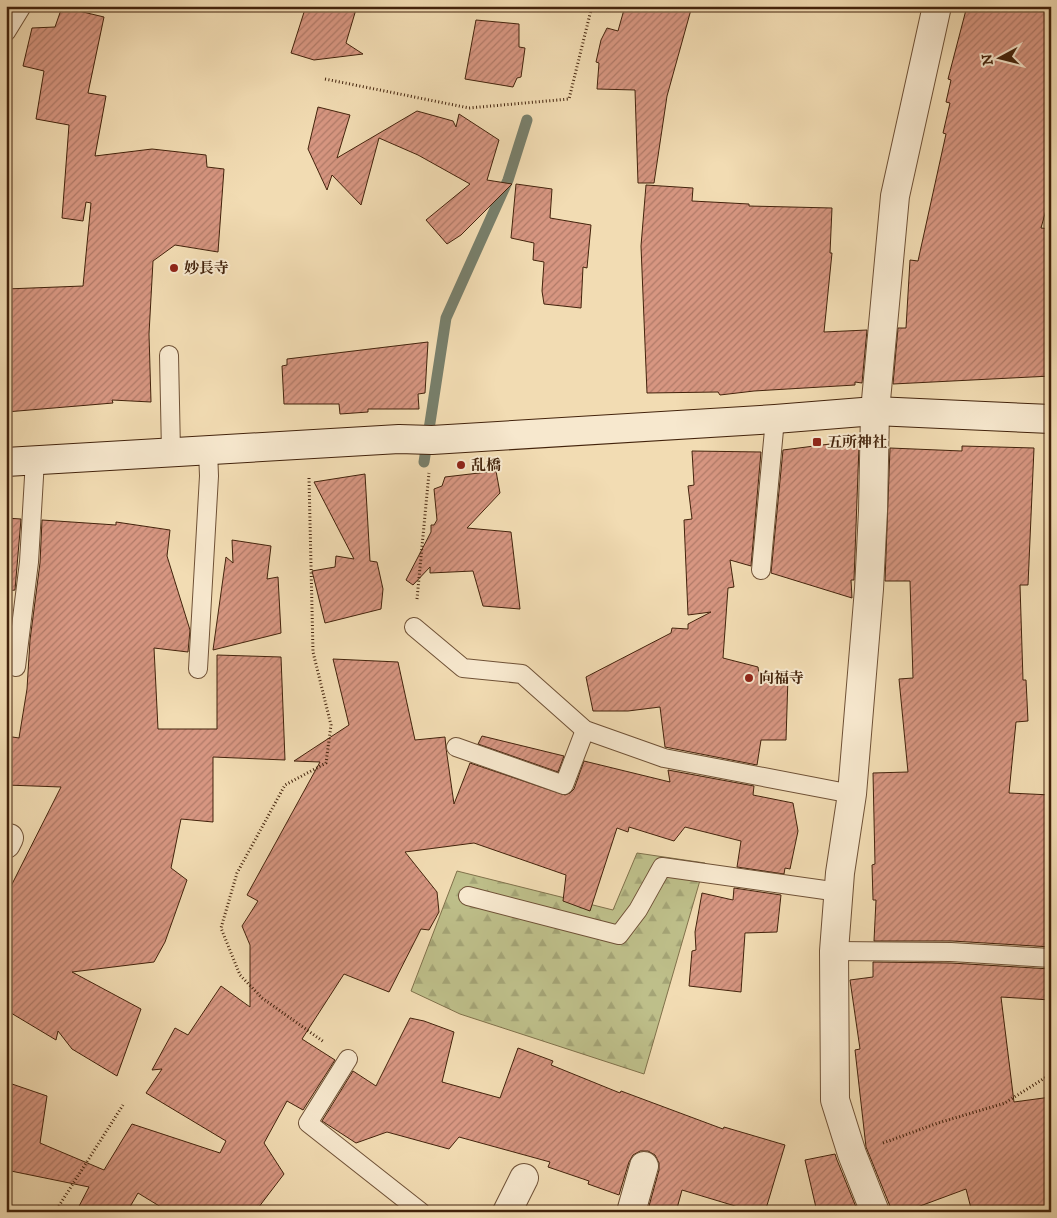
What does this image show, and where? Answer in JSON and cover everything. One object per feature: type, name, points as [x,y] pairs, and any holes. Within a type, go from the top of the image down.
[{"type":"street","points":[[875,1212],[852,1154],[835,1100],[834,951],[838,892],[852,794],[870,589],[874,511],[875,411],[894,196],[937,6]]},
{"type":"street","points":[[6,462],[399,439],[432,440],[875,411],[1051,419]]},
{"type":"street","points":[[631,1212],[644,1166]]},
{"type":"street","points":[[508,1212],[524,1178]]},
{"type":"lane","points":[[6,32],[22,6]]},
{"type":"lane","points":[[169,355],[171,452]]},
{"type":"lane","points":[[760,570],[775,419]]},
{"type":"lane","points":[[198,668],[209,476],[208,450]]},
{"type":"lane","points":[[16,667],[29,562],[35,460]]},
{"type":"lane","points":[[414,627],[463,668],[522,674],[585,730],[664,758],[852,794]]},
{"type":"lane","points":[[456,748],[564,785],[585,730]]},
{"type":"lane","points":[[468,896],[619,935],[638,910],[662,867],[838,892]]},
{"type":"lane","points":[[834,951],[951,952],[1051,958]]},
{"type":"lane","points":[[348,1059],[308,1123],[420,1212]]},
{"type":"path","points":[[325,79],[469,108],[569,99],[592,6]]},
{"type":"path","points":[[414,627],[432,440]]},
{"type":"path","points":[[308,445],[313,652],[332,725],[326,763],[285,785],[237,873],[221,928],[240,975],[262,998],[348,1059]]},
{"type":"path","points":[[852,1154],[938,1123],[1005,1103],[1051,1074]]},
{"type":"path","points":[[55,1212],[123,1105]]},
{"type":"green space","points":[[637,853],[705,863],[644,1074],[460,1014],[411,991],[457,871],[613,910]]},
{"type":"building","points":[[306,6],[357,6],[346,43],[363,54],[314,60],[291,53]]},
{"type":"building","points":[[625,6],[692,6],[667,96],[654,183],[638,183],[635,90],[597,89],[599,63],[596,62],[601,40],[607,28],[618,31]]},
{"type":"building","points":[[967,6],[1051,6],[1051,192],[1041,228],[1051,229],[1051,376],[893,384],[898,328],[906,328],[910,260],[918,261],[946,134],[943,133],[950,103],[946,102],[951,80],[948,79]]},
{"type":"building","points":[[62,7],[104,17],[88,93],[106,96],[95,156],[152,149],[206,155],[207,167],[224,169],[218,252],[175,245],[153,261],[149,334],[151,402],[112,400],[113,403],[6,412],[6,289],[83,286],[91,203],[86,202],[83,221],[62,218],[69,125],[36,119],[44,71],[23,66],[32,28],[55,27]]},
{"type":"building","points":[[476,20],[519,24],[519,47],[525,48],[521,77],[517,78],[513,87],[465,79]]},
{"type":"building","points":[[318,107],[350,115],[337,158],[417,111],[453,121],[456,127],[459,114],[499,140],[487,180],[512,184],[461,235],[447,244],[426,220],[470,184],[418,155],[379,138],[361,205],[332,175],[327,190],[308,149]]},
{"type":"building","points":[[516,184],[552,189],[550,218],[591,225],[587,268],[583,267],[581,308],[544,304],[542,291],[544,262],[533,260],[534,243],[511,238]]},
{"type":"building","points":[[646,185],[693,188],[692,201],[749,204],[749,206],[832,208],[830,253],[832,253],[824,332],[867,330],[862,383],[855,382],[855,385],[720,395],[718,392],[647,393],[641,246]]},
{"type":"building","points":[[428,342],[425,393],[418,394],[419,409],[368,409],[368,412],[340,414],[339,404],[284,404],[282,366],[287,365],[287,359]]},
{"type":"building","points":[[830,444],[859,446],[854,580],[851,580],[852,598],[771,573],[783,450]]},
{"type":"building","points":[[962,446],[1034,448],[1028,585],[1020,585],[1023,680],[1026,680],[1028,721],[1016,722],[1009,793],[1051,795],[1051,947],[952,941],[874,941],[876,900],[873,900],[872,865],[875,864],[873,773],[908,772],[899,679],[913,678],[910,581],[885,581],[890,448],[962,451]]},
{"type":"building","points":[[692,451],[761,452],[751,566],[730,560],[734,587],[728,588],[723,658],[758,667],[759,675],[788,677],[786,740],[761,740],[757,765],[665,747],[660,707],[628,711],[593,711],[586,677],[671,633],[672,628],[688,629],[688,624],[711,612],[688,615],[684,520],[692,519],[688,486],[694,485]]},
{"type":"building","points":[[496,471],[500,493],[467,528],[511,532],[520,609],[483,606],[473,571],[430,573],[430,567],[413,585],[406,580],[431,532],[431,525],[434,525],[437,520],[434,489],[442,486],[445,477]]},
{"type":"building","points":[[365,474],[370,561],[377,562],[383,589],[381,609],[325,623],[312,571],[335,567],[336,556],[354,559],[314,482]]},
{"type":"building","points":[[6,518],[21,519],[15,590],[6,591]]},
{"type":"building","points":[[42,520],[116,525],[116,522],[170,530],[167,556],[190,630],[188,652],[154,648],[158,729],[217,729],[217,655],[281,657],[285,760],[213,757],[213,822],[181,819],[171,868],[187,880],[165,942],[154,962],[72,972],[141,1009],[117,1076],[72,1049],[58,1031],[56,1040],[6,1010],[6,896],[61,787],[6,785],[6,736],[19,738],[27,689],[30,640],[40,563]]},
{"type":"building","points":[[232,540],[271,546],[267,579],[278,577],[281,633],[213,650],[226,557],[233,563]]},
{"type":"building","points":[[333,659],[398,662],[415,740],[445,737],[454,804],[470,763],[565,795],[574,789],[584,761],[670,782],[668,770],[754,786],[753,795],[793,803],[798,831],[790,869],[785,868],[784,874],[737,867],[741,841],[685,827],[674,841],[629,827],[628,832],[617,828],[590,911],[563,901],[566,875],[474,843],[405,852],[437,892],[439,912],[429,930],[421,929],[389,992],[344,974],[302,1039],[335,1060],[303,1110],[287,1101],[264,1143],[284,1174],[255,1212],[169,1212],[138,1193],[127,1212],[76,1212],[89,1187],[6,1170],[6,1108],[12,1084],[47,1096],[40,1143],[104,1170],[132,1124],[220,1153],[226,1141],[146,1093],[162,1069],[152,1070],[175,1028],[188,1035],[221,986],[250,1007],[250,945],[242,926],[258,901],[247,895],[320,762],[294,761],[349,725]]},
{"type":"building","points":[[482,736],[564,756],[558,772],[478,744]]},
{"type":"building","points":[[734,888],[781,895],[777,932],[745,933],[741,992],[689,986],[692,951],[696,950],[695,932],[702,893],[733,900]]},
{"type":"building","points":[[873,962],[951,963],[1051,969],[1051,1000],[1001,997],[1014,1102],[1051,1097],[1051,1212],[972,1212],[966,1189],[904,1212],[890,1212],[890,1206],[866,1147],[855,1050],[860,1049],[850,980],[873,977]]},
{"type":"building","points":[[410,1018],[454,1032],[442,1082],[500,1098],[518,1048],[553,1061],[551,1065],[620,1093],[621,1091],[723,1129],[724,1127],[785,1145],[765,1212],[755,1212],[682,1190],[676,1212],[667,1212],[649,1206],[659,1170],[659,1163],[655,1155],[648,1151],[640,1151],[633,1155],[619,1195],[588,1184],[589,1181],[548,1167],[550,1162],[459,1137],[449,1149],[387,1132],[356,1143],[322,1121],[353,1071],[376,1086]]},
{"type":"building","points":[[835,1154],[858,1212],[817,1212],[805,1160]]},
{"type":"waterway","points":[[424,462],[446,318],[508,180],[527,120]]},
{"type":"place","name":"妙長寺","points":[[174,268]]},
{"type":"place","name":"五所神社","points":[[817,442]]},
{"type":"place","name":"乱橋","points":[[461,465]]},
{"type":"place","name":"向福寺","points":[[749,678]]}]
